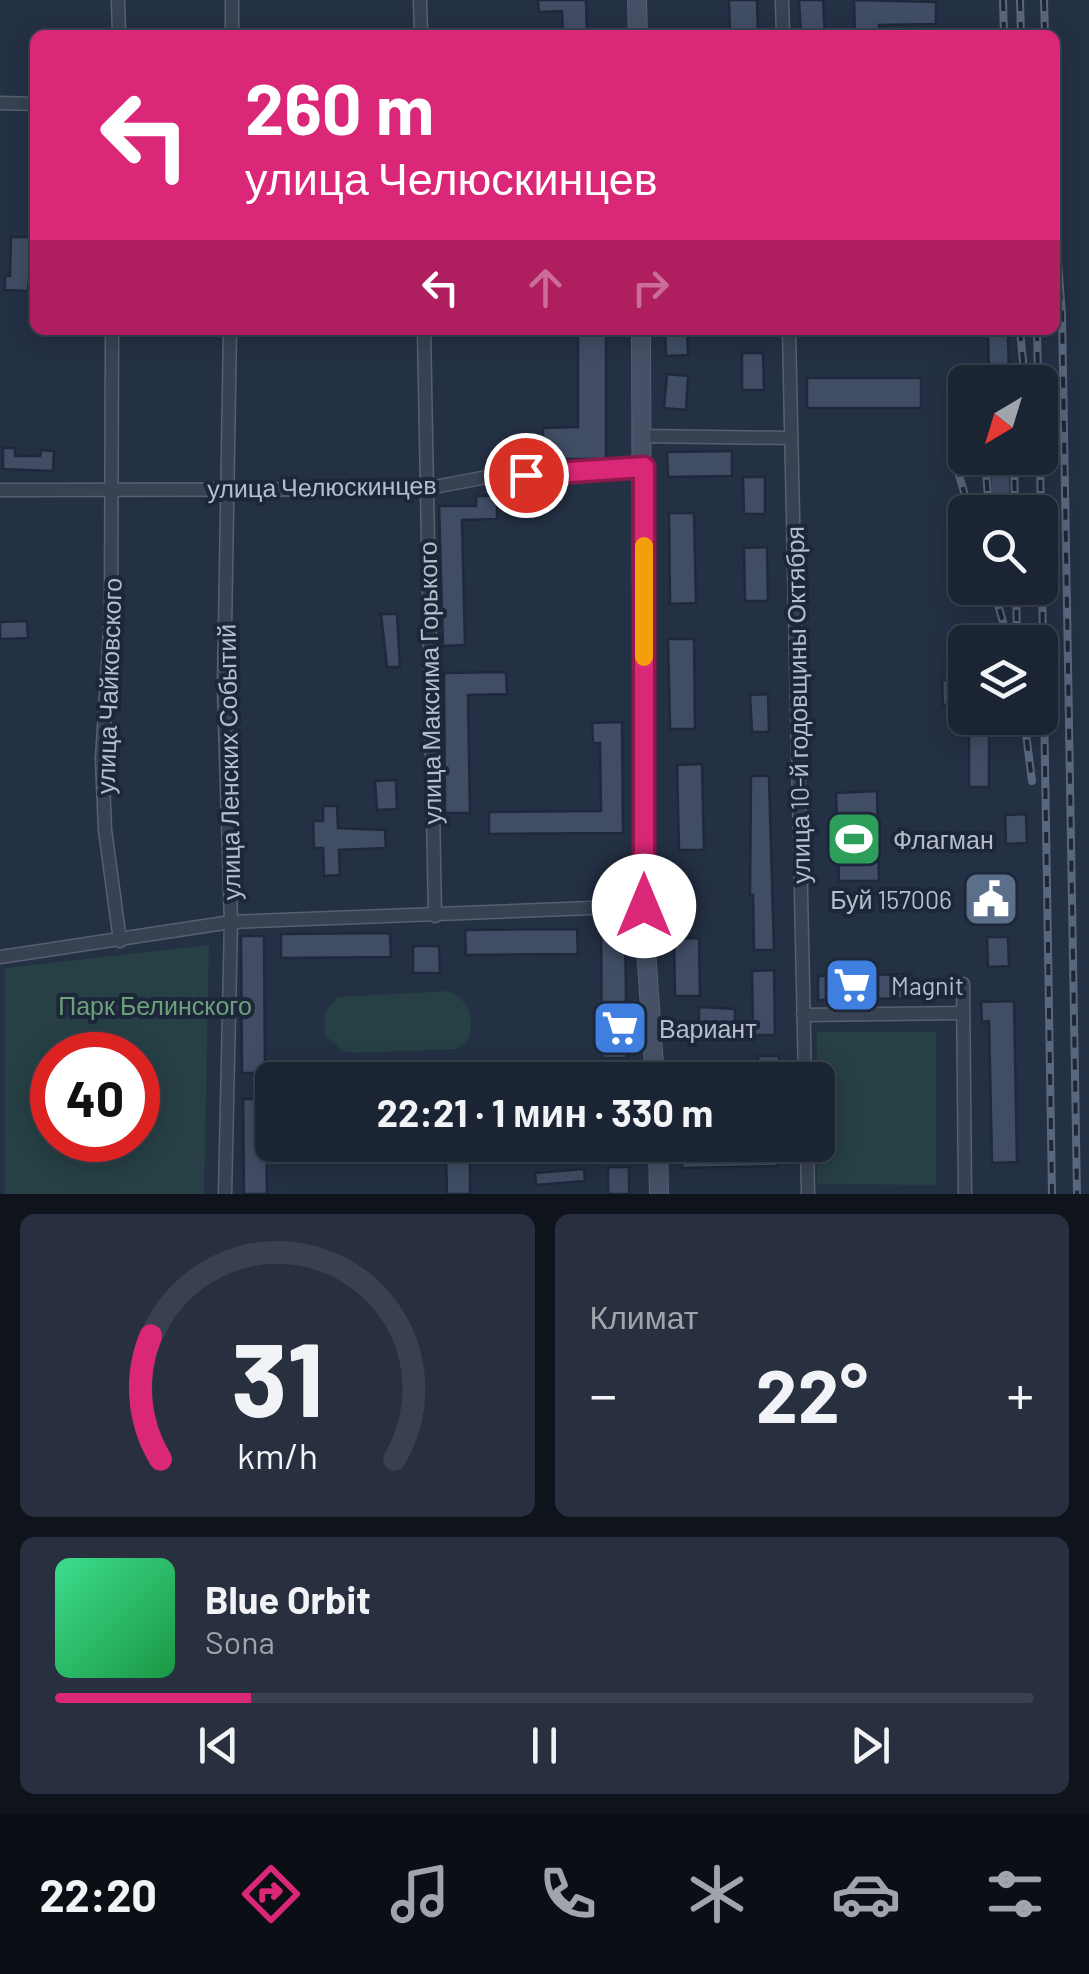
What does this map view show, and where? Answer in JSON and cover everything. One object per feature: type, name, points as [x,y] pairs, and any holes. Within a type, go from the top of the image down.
[{"type":"street","points":[[118,0],[119,30]]},
{"type":"street","points":[[232,0],[232,30]]},
{"type":"street","points":[[420,0],[421,30]]},
{"type":"street","points":[[638,0],[638,30]]},
{"type":"street","points":[[782,0],[783,30]]},
{"type":"street","points":[[0,103],[30,104]]},
{"type":"street","name":"улица Чайковского","points":[[112,335],[111,616],[102,759],[105,830],[120,941]]},
{"type":"street","name":"улица Ленских Событий","points":[[225,1194],[231,922],[224,689],[230,335]]},
{"type":"street","name":"улица Максима Горького","points":[[424,335],[434,916]]},
{"type":"street","points":[[642,335],[644,906],[654,1062]]},
{"type":"street","name":"улица 10-й годовщины Октября","points":[[789,335],[804,1062]]},
{"type":"street","points":[[644,436],[792,438]]},
{"type":"street","name":"улица Челюскинцев","points":[[0,490],[424,489],[487,477],[644,467]]},
{"type":"street","points":[[0,957],[231,922],[644,906]]},
{"type":"street","points":[[963,984],[965,1194]]},
{"type":"street","points":[[803,1016],[963,1014]]},
{"type":"street","points":[[658,1162],[659,1194]]},
{"type":"street","points":[[807,1162],[808,1194]]},
{"type":"green space","name":"Парк Белинского","points":[[209,945],[204,1194],[5,1194],[5,968]]},
{"type":"green space","points":[[449,991],[467,1006],[471,1019],[467,1042],[456,1049],[354,1053],[343,1051],[325,1035],[325,1012],[338,997]]},
{"type":"green space","points":[[817,1032],[936,1032],[936,1185],[817,1184],[817,1162],[835,1162],[835,1062],[817,1062]]},
{"type":"building","points":[[538,0],[586,0],[587,30],[563,30],[562,11],[539,12]]},
{"type":"building","points":[[729,0],[757,0],[758,30],[730,30]]},
{"type":"building","points":[[799,0],[823,0],[825,30],[801,30]]},
{"type":"building","points":[[854,0],[936,2],[936,24],[879,25],[879,30],[855,30]]},
{"type":"building","points":[[11,237],[30,237],[28,291],[5,290],[5,276],[10,276]]},
{"type":"building","points":[[578,335],[606,335],[606,459],[543,459],[543,428],[578,427]]},
{"type":"building","points":[[665,335],[687,335],[688,355],[666,356]]},
{"type":"building","points":[[988,335],[1008,335],[1009,365],[989,365]]},
{"type":"building","points":[[742,353],[763,353],[764,390],[742,390]]},
{"type":"building","points":[[667,374],[688,376],[686,410],[664,408]]},
{"type":"building","points":[[807,378],[921,378],[921,408],[807,408]]},
{"type":"building","points":[[3,448],[15,448],[15,456],[40,456],[41,450],[54,451],[53,471],[3,469]]},
{"type":"building","points":[[732,451],[732,476],[668,477],[667,452]]},
{"type":"building","points":[[990,475],[1010,475],[1011,495],[990,495]]},
{"type":"building","points":[[743,477],[765,477],[765,514],[744,514]]},
{"type":"building","points":[[476,496],[497,496],[497,519],[462,520],[465,645],[443,646],[439,506],[476,506]]},
{"type":"building","points":[[669,513],[694,513],[696,603],[670,604]]},
{"type":"building","points":[[767,547],[768,601],[745,601],[744,548]]},
{"type":"building","points":[[381,614],[397,614],[400,667],[387,667]]},
{"type":"building","points":[[27,621],[28,638],[0,639],[0,622]]},
{"type":"building","points":[[668,639],[694,639],[695,729],[670,729]]},
{"type":"building","points":[[506,672],[507,694],[468,695],[470,813],[445,813],[444,673]]},
{"type":"building","points":[[942,680],[948,680],[948,705],[943,705]]},
{"type":"building","points":[[768,694],[769,732],[752,732],[750,695]]},
{"type":"building","points":[[622,722],[623,833],[489,834],[489,812],[601,811],[600,743],[593,743],[592,723]]},
{"type":"building","points":[[969,735],[989,735],[989,787],[969,787]]},
{"type":"building","points":[[702,764],[704,850],[679,850],[677,765]]},
{"type":"building","points":[[751,776],[769,776],[774,950],[754,950],[750,895]]},
{"type":"building","points":[[396,780],[397,809],[377,810],[375,781]]},
{"type":"building","points":[[877,791],[879,881],[839,881],[836,793]]},
{"type":"building","points":[[323,806],[337,806],[338,828],[385,830],[386,848],[339,850],[340,875],[324,876],[323,848],[314,848],[313,821],[323,821]]},
{"type":"building","points":[[1026,814],[1027,843],[1006,844],[1005,815]]},
{"type":"building","points":[[982,881],[1002,882],[1001,916],[982,915]]},
{"type":"building","points":[[577,929],[578,954],[466,955],[465,930]]},
{"type":"building","points":[[601,930],[625,930],[627,1058],[602,1058]]},
{"type":"building","points":[[390,933],[391,957],[281,958],[281,934]]},
{"type":"building","points":[[241,936],[264,936],[265,1062],[255,1062],[255,1073],[242,1073]]},
{"type":"building","points":[[987,937],[1008,937],[1009,966],[988,967]]},
{"type":"building","points":[[699,938],[700,996],[675,996],[674,939]]},
{"type":"building","points":[[413,946],[439,946],[440,973],[413,973]]},
{"type":"building","points":[[774,970],[775,1035],[753,1035],[752,971]]},
{"type":"building","points":[[912,974],[913,998],[818,1000],[818,976]]},
{"type":"building","points":[[1014,1001],[1017,1162],[992,1163],[989,1021],[982,1022],[981,1002]]},
{"type":"building","points":[[699,1007],[735,1009],[735,1024],[699,1023]]},
{"type":"building","points":[[758,1056],[779,1056],[779,1062],[758,1062]]},
{"type":"building","points":[[243,1099],[255,1099],[255,1162],[267,1162],[267,1194],[244,1194]]},
{"type":"building","points":[[446,1162],[470,1162],[470,1194],[447,1194]]},
{"type":"building","points":[[682,1162],[777,1162],[777,1166],[682,1168]]},
{"type":"building","points":[[608,1167],[629,1167],[629,1194],[608,1194]]},
{"type":"building","points":[[584,1169],[585,1181],[536,1185],[535,1173]]},
{"type":"railway","points":[[1003,0],[1004,30]]},
{"type":"railway","points":[[1020,0],[1021,30]]},
{"type":"railway","points":[[1044,0],[1045,30]]},
{"type":"railway","points":[[1060,288],[1077,1194]]},
{"type":"railway","points":[[1020,335],[1023,365]]},
{"type":"railway","points":[[1037,335],[1038,365]]},
{"type":"railway","points":[[959,475],[965,495]]},
{"type":"railway","points":[[986,475],[988,495]]},
{"type":"railway","points":[[1014,475],[1015,495]]},
{"type":"railway","points":[[1040,475],[1052,1194]]},
{"type":"railway","points":[[998,605],[1004,625]]},
{"type":"railway","points":[[1016,605],[1017,625]]},
{"type":"railway","points":[[1026,735],[1032,781]]},
{"type":"slow traffic","points":[[644,546],[644,657]]},
{"type":"place","name":"Флагман","points":[[854,839]]},
{"type":"place","name":"Буй 157006","points":[[991,899]]},
{"type":"place","name":"Magnit","points":[[852,985]]},
{"type":"place","name":"Вариант","points":[[620,1028]]},
{"type":"route","points":[[526,475],[644,467],[644,906]]}]
